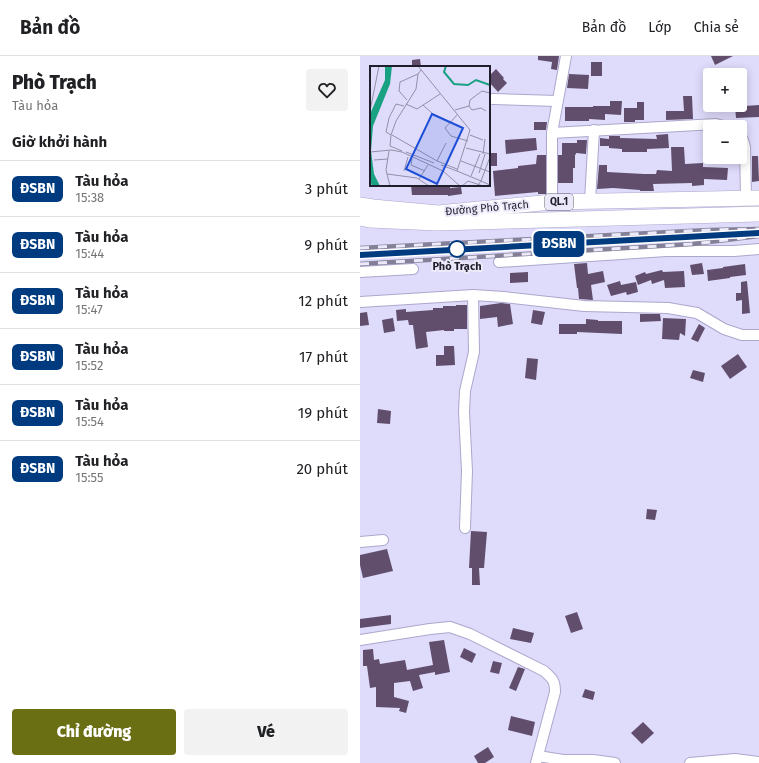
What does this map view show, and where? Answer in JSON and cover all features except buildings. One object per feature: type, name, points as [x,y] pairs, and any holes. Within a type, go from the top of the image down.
[{"type":"highway","points":[[723,214],[724,198]]},
{"type":"highway","name":"Đường Phò Trạch","points":[[360,205],[438,218],[552,202],[753,198]]},
{"type":"highway","name":"Đường Phò Trạch","points":[[360,218],[370,220],[759,214]]},
{"type":"street","points":[[552,202],[552,132],[566,56]]},
{"type":"street","points":[[493,99],[557,101]]},
{"type":"street","points":[[552,132],[703,125]]},
{"type":"street","points":[[590,202],[594,130]]},
{"type":"street","points":[[747,154],[753,198]]},
{"type":"street","points":[[499,262],[666,251],[734,251],[759,249]]},
{"type":"street","points":[[360,272],[412,269]]},
{"type":"street","points":[[360,302],[473,295],[584,306],[668,308],[697,313],[724,329],[742,335],[759,335]]},
{"type":"street","points":[[465,528],[467,471],[464,412],[465,391],[474,352],[473,295]]},
{"type":"street","points":[[360,542],[383,540]]},
{"type":"street","points":[[360,640],[450,627],[470,634],[544,671],[552,678],[555,685],[555,692],[537,760],[593,760],[615,763]]},
{"type":"street","points":[[690,763],[735,759],[759,762]]},
{"type":"railway","points":[[360,248],[709,230],[759,229]]},
{"type":"railway","points":[[360,255],[729,235]]},
{"type":"railway","points":[[360,264],[693,244],[759,236]]},
{"type":"train","name":"ĐSBN","points":[[360,255],[759,233]]},
{"type":"place","name":"Phò Trạch","points":[[457,249]]}]
